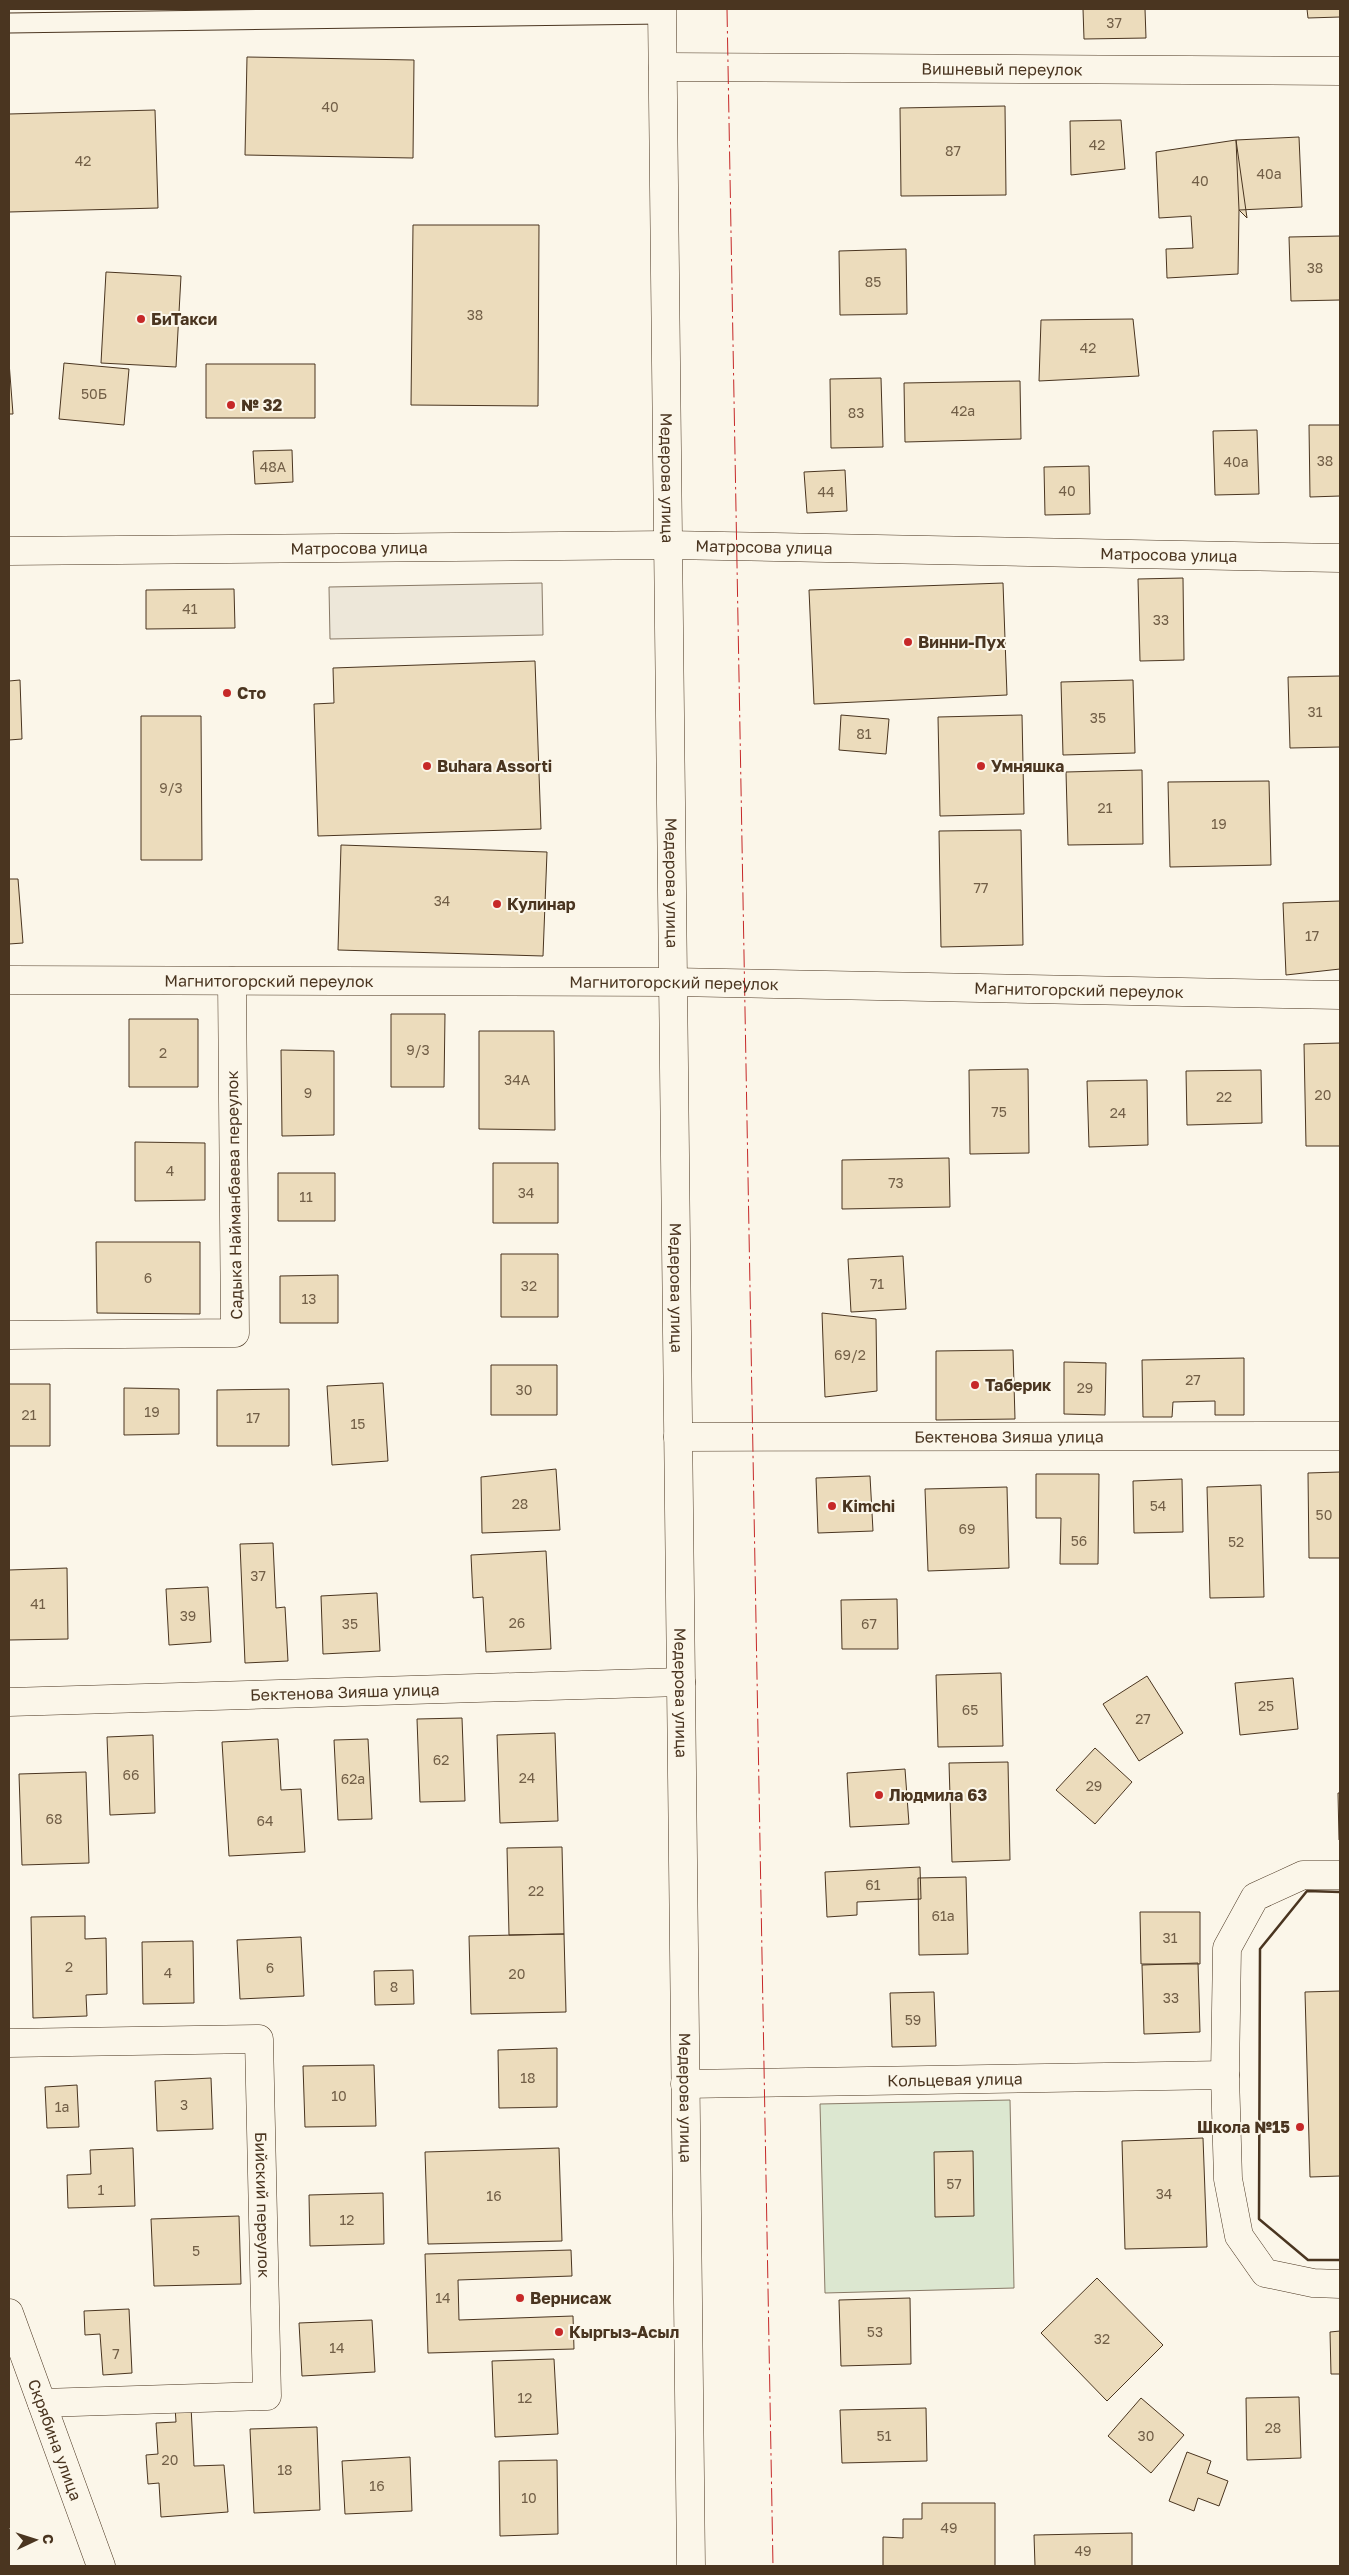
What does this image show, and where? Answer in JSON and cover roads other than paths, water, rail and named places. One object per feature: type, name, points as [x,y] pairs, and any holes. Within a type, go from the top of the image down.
[{"type":"street","name":"Медерова улица","points":[[662,11],[690,2566]]},
{"type":"street","name":"Вишневый переулок","points":[[663,67],[1340,71]]},
{"type":"street","name":"Матросова улица","points":[[9,551],[668,545],[1340,558]]},
{"type":"street","name":"Магнитогорский переулок","points":[[9,980],[673,982],[1340,995]]},
{"type":"street","name":"Садыка Найманбаева переулок","points":[[9,1335],[235,1333],[232,981]]},
{"type":"street","name":"Бектенова Зияша улица","points":[[678,1437],[1340,1436]]},
{"type":"street","name":"Бектенова Зияша улица","points":[[9,1702],[681,1682]]},
{"type":"street","points":[[1340,1875],[1303,1875],[1255,1897],[1227,1948],[1225,2075],[1228,2179],[1239,2236],[1265,2273],[1313,2283],[1340,2284]]},
{"type":"street","name":"Бийский переулок","points":[[9,2043],[259,2039],[267,2396],[42,2403]]},
{"type":"street","name":"Кольцевая улица","points":[[685,2084],[1225,2075]]},
{"type":"street","name":"Скрябина улица","points":[[9,2313],[101,2566]]},
{"type":"lane","points":[[9,23],[662,11]]},
{"type":"place","name":"БиТакси","points":[[141,319]]},
{"type":"place","name":"№ 32","points":[[231,405]]},
{"type":"place","name":"Винни-Пух","points":[[908,642]]},
{"type":"place","name":"Сто","points":[[227,693]]},
{"type":"place","name":"Buhara Assorti","points":[[427,766]]},
{"type":"place","name":"Умняшка","points":[[981,766]]},
{"type":"place","name":"Кулинар","points":[[497,904]]},
{"type":"place","name":"Таберик","points":[[975,1385]]},
{"type":"place","name":"Kimchi","points":[[832,1506]]},
{"type":"place","name":"Людмила 63","points":[[879,1795]]},
{"type":"place","name":"Школа №15","points":[[1300,2127]]},
{"type":"place","name":"Вернисаж","points":[[520,2298]]},
{"type":"place","name":"Кыргыз-Асыл","points":[[559,2332]]}]
